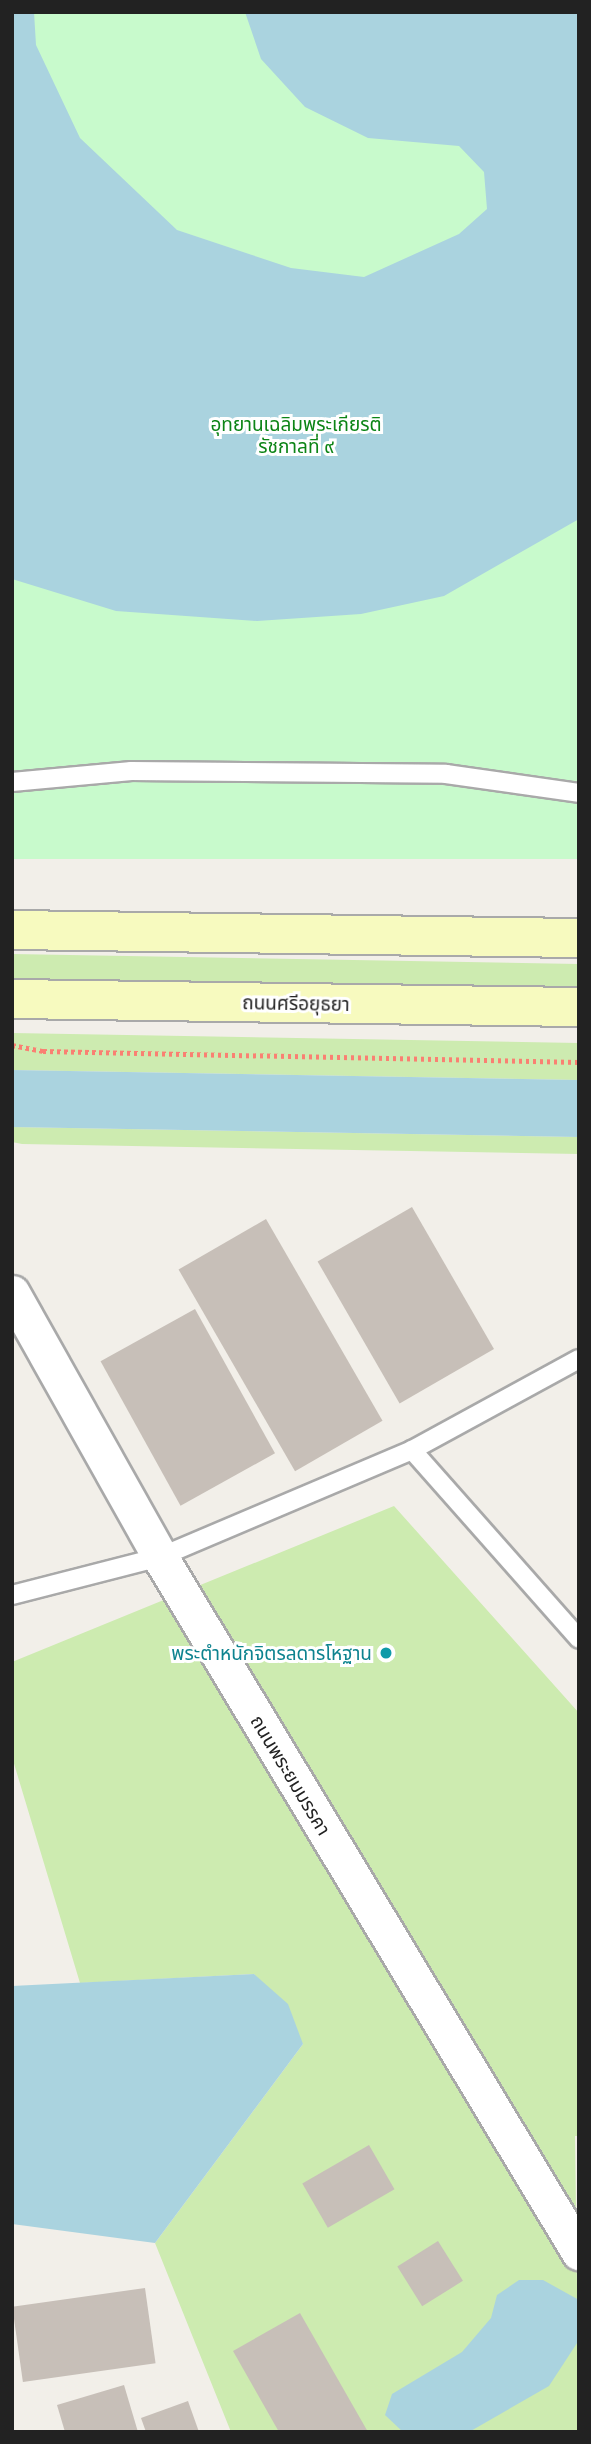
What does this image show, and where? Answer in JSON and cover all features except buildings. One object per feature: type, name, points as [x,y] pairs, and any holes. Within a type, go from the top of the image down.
[{"type":"main road","points":[[12,930],[579,937]]},
{"type":"main road","name":"ถนนศรีอยุธยา","points":[[12,999],[579,1007]]},
{"type":"street","name":"ถนนพระยมมรรคา","points":[[12,1293],[160,1557],[574,2236]]},
{"type":"lane","points":[[12,782],[131,771],[446,774],[579,793]]},
{"type":"lane","points":[[12,1595],[160,1557],[412,1450],[579,1359]]},
{"type":"lane","points":[[412,1450],[579,1639]]},
{"type":"path","points":[[12,1045],[43,1051],[579,1062]]},
{"type":"green space","name":"อุทยานเฉลิมพระเกียรติ รัชกาลที่ ๙","points":[[12,12],[579,12],[579,859],[12,859]]},
{"type":"green space","points":[[12,954],[579,964],[578,992],[12,982]]},
{"type":"green space","points":[[12,1033],[579,1043],[578,1080],[12,1070]]},
{"type":"green space","points":[[12,1127],[579,1137],[579,1154],[22,1144],[12,1142]]},
{"type":"green space","points":[[394,1506],[579,1713],[579,2136],[575,2136],[579,2432],[231,2432],[155,2243],[303,2044],[254,1974],[80,1983],[12,1757],[12,1662]]},
{"type":"water","points":[[12,12],[34,12],[36,45],[80,138],[177,230],[291,268],[364,277],[459,234],[487,209],[484,172],[459,146],[368,138],[305,107],[261,59],[245,12],[579,12],[579,519],[444,596],[361,614],[257,621],[116,611],[12,579]]},
{"type":"water","points":[[12,1070],[579,1080],[578,1137],[12,1127]]},
{"type":"water","points":[[254,1974],[288,2004],[303,2044],[155,2243],[12,2224],[12,1986]]},
{"type":"water","points":[[519,2280],[543,2280],[579,2300],[579,2340],[549,2386],[469,2432],[403,2432],[385,2415],[392,2394],[462,2352],[491,2318],[497,2295]]},
{"type":"place","name":"พระตำหนักจิตรลดารโหฐาน","points":[[386,1653]]}]
